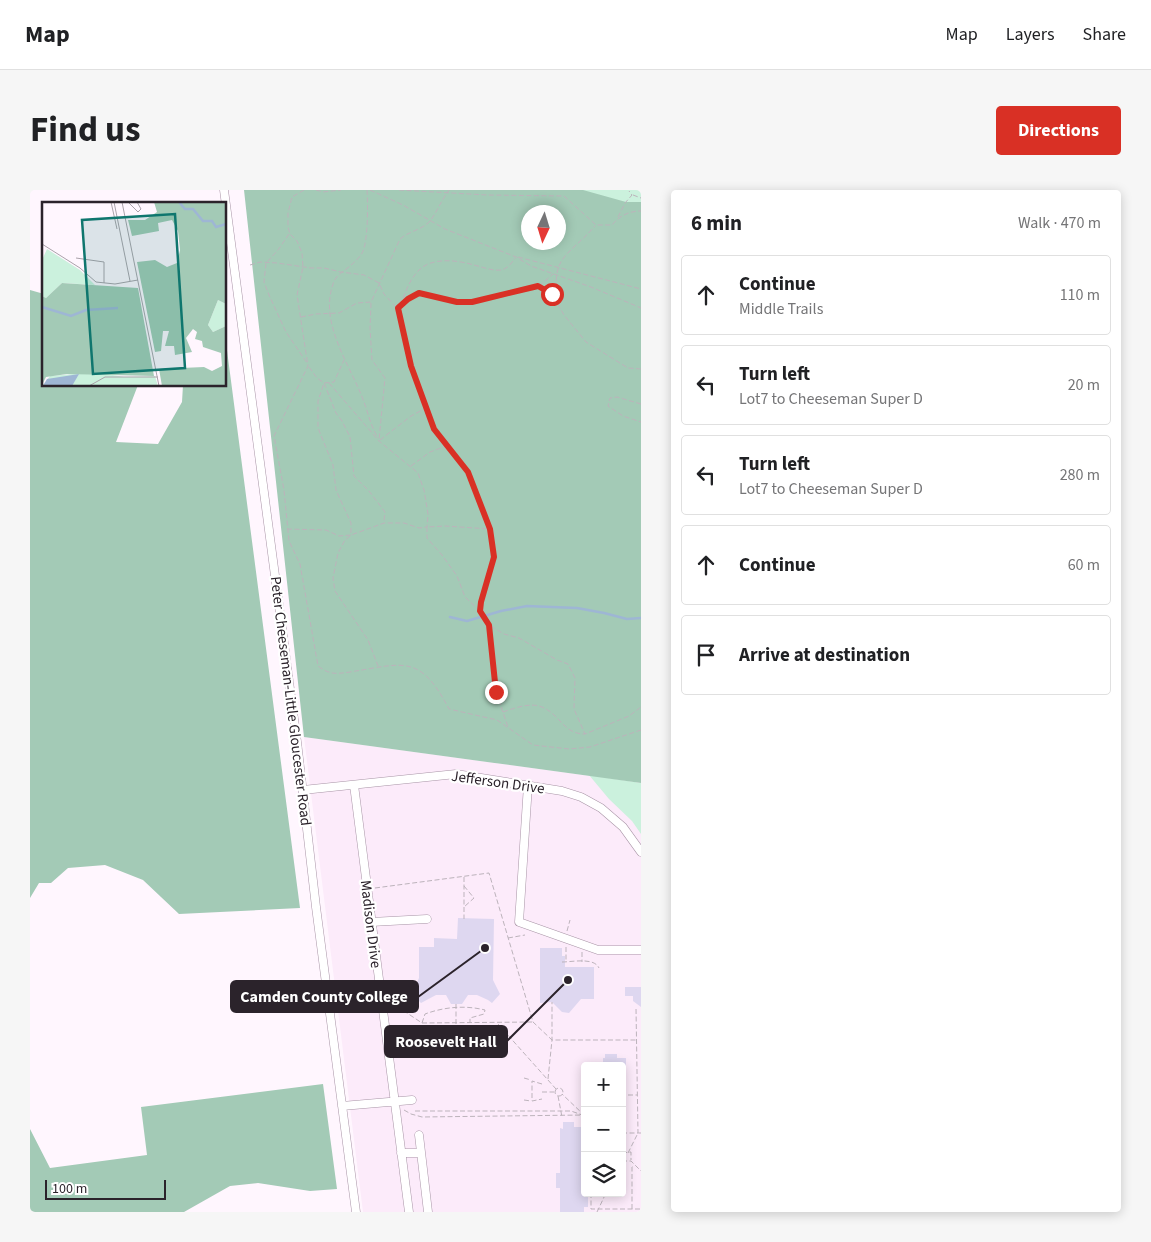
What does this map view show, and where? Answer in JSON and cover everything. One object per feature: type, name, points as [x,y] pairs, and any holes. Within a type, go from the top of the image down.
[{"type":"street","name":"Peter Cheeseman-Little Gloucester Road","points":[[226,205],[356,1212]]},
{"type":"street","name":"Jefferson Drive","points":[[303,790],[456,774],[572,793],[592,802],[605,811],[623,827],[641,852]]},
{"type":"street","name":"Madison Drive","points":[[354,785],[409,1212]]},
{"type":"street","points":[[528,785],[519,922],[598,950],[641,950]]},
{"type":"street","points":[[371,922],[426,919]]},
{"type":"street","points":[[342,1106],[412,1100]]},
{"type":"street","points":[[419,1135],[428,1212]]},
{"type":"street","points":[[401,1153],[421,1153]]},
{"type":"path","points":[[304,190],[292,197],[288,213],[288,227],[290,234],[297,241],[302,253],[303,267],[297,295],[308,366],[274,436],[284,490],[289,541],[300,564],[318,666],[327,672],[343,673],[378,667],[410,665],[426,675],[441,694],[449,709],[497,720],[533,745],[569,749],[590,747],[641,730]]},
{"type":"path","points":[[316,190],[323,192],[342,190]]},
{"type":"path","points":[[367,190],[366,233],[363,251],[352,265],[341,272],[333,282],[329,306],[344,360],[361,392],[369,420],[379,441]]},
{"type":"path","points":[[370,190],[403,205],[445,229],[516,257],[641,289]]},
{"type":"path","points":[[399,190],[448,191],[487,195],[564,196],[596,225],[612,225],[632,195]]},
{"type":"path","points":[[379,441],[384,378],[372,360],[371,302],[400,239],[405,234],[420,229],[430,221],[448,191]]},
{"type":"path","points":[[630,191],[632,195],[641,198]]},
{"type":"path","points":[[618,218],[633,211],[641,211]]},
{"type":"path","points":[[558,304],[555,289],[557,268],[563,258],[582,242],[596,225]]},
{"type":"path","points":[[290,234],[266,262],[264,282],[269,296],[286,332],[316,378],[324,383],[334,382],[344,360]]},
{"type":"path","points":[[516,257],[531,266],[591,287],[641,308]]},
{"type":"path","points":[[398,309],[407,287],[419,270],[434,262],[453,261],[488,269],[502,270],[516,257]]},
{"type":"path","points":[[250,265],[266,262],[324,268],[364,275],[379,283],[384,294],[398,309],[411,366],[434,429],[468,472],[490,529],[494,557],[480,611]]},
{"type":"path","points":[[401,305],[419,293],[457,302],[472,302],[538,286],[555,274]]},
{"type":"path","points":[[538,286],[552,294],[564,315],[586,342],[628,368],[641,369]]},
{"type":"path","points":[[300,317],[339,313],[357,303],[371,302]]},
{"type":"path","points":[[324,383],[336,413],[350,437],[354,476],[369,491],[385,512],[384,522]]},
{"type":"path","points":[[324,383],[318,401],[318,428],[333,465],[336,490],[352,523],[351,535],[345,540],[338,552],[333,578],[335,591],[368,640],[378,667]]},
{"type":"path","points":[[329,384],[379,441],[418,473],[424,490],[428,514],[427,538],[457,576],[465,596],[480,611],[489,625],[496,692],[508,728]]},
{"type":"path","points":[[641,404],[617,397],[610,398],[608,406],[623,416],[641,422]]},
{"type":"path","points":[[379,441],[411,416],[426,408]]},
{"type":"path","points":[[410,466],[430,452],[447,446]]},
{"type":"path","points":[[287,529],[326,530],[338,536],[351,535],[384,522],[404,523],[419,528],[445,526],[490,529]]},
{"type":"path","points":[[489,625],[504,634],[519,638],[557,660],[568,664],[575,678],[574,709],[586,734]]},
{"type":"path","points":[[503,712],[524,706],[541,707],[556,716],[569,731],[586,734],[629,716],[641,707]]},
{"type":"path","points":[[367,889],[489,873],[532,1022],[552,1040],[637,1040]]},
{"type":"path","points":[[464,876],[464,919]]},
{"type":"path","points":[[464,886],[474,898],[464,907]]},
{"type":"path","points":[[508,938],[525,936]]},
{"type":"path","points":[[562,962],[592,961],[599,968]]},
{"type":"path","points":[[336,1005],[364,996],[371,990],[387,988],[398,1007],[422,1023],[532,1022]]},
{"type":"path","points":[[548,1079],[552,1040],[552,1002]]},
{"type":"path","points":[[456,1004],[456,1054]]},
{"type":"path","points":[[422,1023],[425,1014],[439,1009],[456,1007],[485,1010],[484,1013],[470,1018],[470,1022]]},
{"type":"path","points":[[636,1008],[640,1133],[628,1152],[631,1152],[631,1161],[641,1171]]},
{"type":"path","points":[[497,1022],[556,1088],[562,1088],[562,1094],[581,1113]]},
{"type":"path","points":[[636,1025],[641,1024]]},
{"type":"path","points":[[524,1078],[542,1084]]},
{"type":"path","points":[[532,1081],[532,1101]]},
{"type":"path","points":[[555,1092],[556,1088]]},
{"type":"path","points":[[542,1092],[555,1092]]},
{"type":"path","points":[[555,1092],[558,1096],[562,1117]]},
{"type":"path","points":[[558,1096],[562,1094]]},
{"type":"path","points":[[628,1095],[638,1095]]},
{"type":"path","points":[[524,1100],[542,1099]]},
{"type":"path","points":[[394,1101],[402,1109],[422,1117],[581,1116]]},
{"type":"path","points":[[415,1111],[571,1111],[581,1115]]},
{"type":"path","points":[[626,1133],[640,1133]]},
{"type":"path","points":[[626,1161],[631,1161]]},
{"type":"path","points":[[632,1209],[632,1167],[634,1165]]},
{"type":"path","points":[[591,1197],[591,1209],[597,1211],[641,1209]]},
{"type":"path","points":[[597,1211],[604,1197]]},
{"type":"shaded area","points":[[304,737],[641,783],[641,1212],[363,1212]]},
{"type":"green space","points":[[244,190],[583,190],[626,202],[641,202],[641,783],[304,737]]},
{"type":"green space","points":[[579,190],[641,190],[641,203],[625,203]]},
{"type":"green space","points":[[30,290],[42,293],[42,386],[138,386],[116,442],[158,444],[182,402],[183,386],[226,386],[226,343],[300,908],[179,914],[143,880],[105,865],[68,868],[51,883],[39,883],[30,898]]},
{"type":"green space","points":[[589,775],[641,783],[641,834],[632,821],[609,799]]},
{"type":"green space","points":[[323,1084],[337,1189],[310,1191],[258,1183],[230,1186],[184,1212],[30,1212],[30,1129],[50,1168],[147,1155],[141,1107]]},
{"type":"building","points":[[458,918],[494,919],[493,980],[500,994],[492,1003],[477,995],[468,995],[462,1004],[451,1004],[446,995],[436,995],[421,1003],[411,993],[419,978],[419,947],[434,947],[434,938],[457,939]]},
{"type":"building","points":[[540,948],[562,948],[562,956],[565,956],[565,967],[594,967],[594,999],[581,999],[569,1013],[562,1012],[552,1002],[540,1003]]},
{"type":"building","points":[[625,987],[641,987],[641,1007],[633,1001],[633,996],[625,996]]},
{"type":"building","points":[[605,1054],[617,1054],[617,1058],[626,1058],[626,1062],[603,1062],[603,1058],[605,1058]]},
{"type":"building","points":[[563,1122],[574,1122],[574,1127],[581,1127],[581,1197],[588,1197],[588,1207],[584,1207],[584,1212],[560,1212],[560,1188],[556,1188],[556,1173],[560,1173],[560,1128],[563,1129]]},
{"type":"waterway","points":[[450,617],[467,621],[527,606],[577,608],[627,619],[641,618]]},
{"type":"place","name":"Camden County College","points":[[485,948]]},
{"type":"place","name":"Roosevelt Hall","points":[[568,980]]},
{"type":"route","points":[[496,692],[489,625],[480,611],[494,557],[490,529],[468,472],[434,429],[411,366],[398,308],[408,299],[419,293],[457,302],[472,302],[538,286],[552,294]]}]
